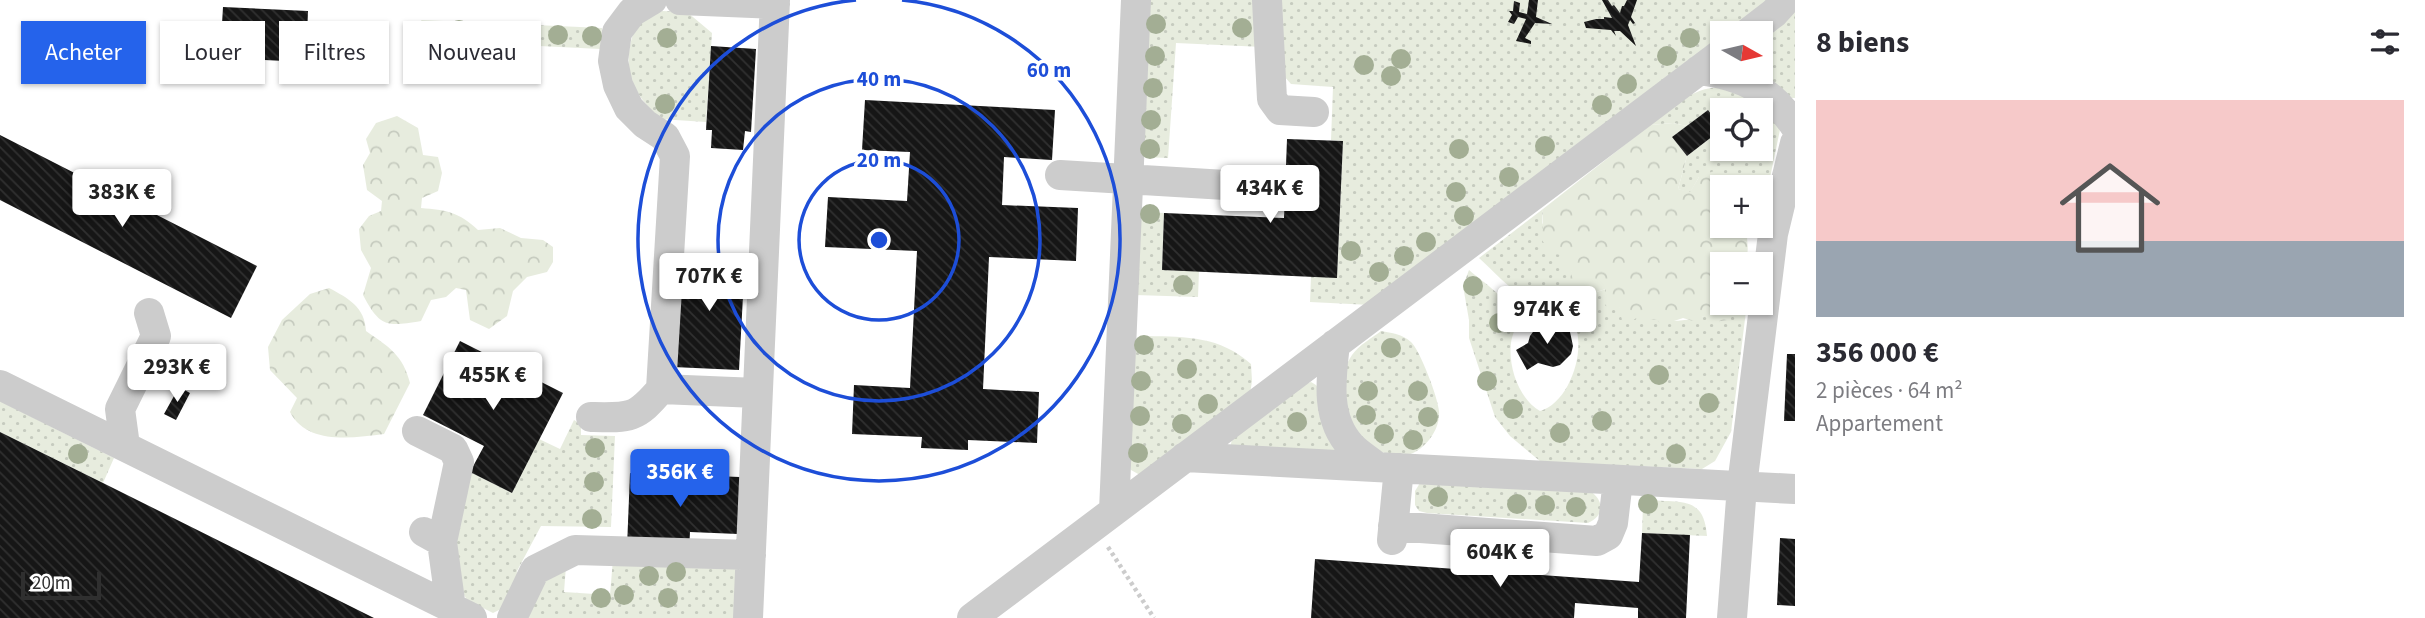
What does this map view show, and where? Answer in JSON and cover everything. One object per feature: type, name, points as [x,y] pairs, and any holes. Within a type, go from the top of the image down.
[{"type":"lane","points":[[591,417],[625,418],[646,407],[661,388],[675,156],[664,137],[645,124],[629,108],[618,85],[612,61],[617,32],[632,12],[652,0]]},
{"type":"lane","points":[[681,0],[775,2],[748,618]]},
{"type":"lane","points":[[1104,519],[1128,179],[1136,0]]},
{"type":"lane","points":[[1268,0],[1272,99],[1280,110],[1314,112]]},
{"type":"lane","points":[[1764,21],[1786,0]]},
{"type":"lane","points":[[972,618],[1710,62]]},
{"type":"lane","points":[[1750,84],[1784,110],[1795,126]]},
{"type":"lane","points":[[1732,618],[1742,486],[1773,234],[1795,143]]},
{"type":"lane","points":[[1060,175],[1242,186]]},
{"type":"lane","points":[[125,446],[120,390],[156,336],[149,313]]},
{"type":"lane","points":[[1335,344],[1330,383],[1335,417],[1350,445],[1388,468]]},
{"type":"lane","points":[[0,384],[461,613]]},
{"type":"lane","points":[[661,388],[757,393]]},
{"type":"lane","points":[[417,431],[453,449],[459,462],[433,537],[461,613]]},
{"type":"lane","points":[[1185,457],[1795,489]]},
{"type":"lane","points":[[1388,468],[1392,533],[1597,541],[1608,535],[1613,523],[1618,480]]},
{"type":"lane","points":[[512,618],[536,570],[575,550],[751,555]]},
{"type":"path","points":[[1104,519],[1154,618]]},
{"type":"green space","points":[[1150,0],[1261,0],[1263,47],[1176,43],[1168,158],[1144,157]]},
{"type":"green space","points":[[1277,0],[1774,0],[1747,21],[1710,21],[1710,50],[1371,305],[1310,302],[1311,276],[1337,277],[1343,141],[1331,140],[1333,87],[1291,84],[1283,75]]},
{"type":"green space","points":[[1795,2],[1795,98],[1788,98],[1766,84],[1773,84],[1773,24]]},
{"type":"green space","points":[[662,11],[687,12],[712,33],[706,122],[660,119],[634,86],[629,58],[634,32],[642,21]]},
{"type":"green space","points":[[541,25],[602,28],[601,49],[541,46]]},
{"type":"green space","points":[[1721,87],[1753,98],[1710,98],[1710,113],[1708,110],[1687,126],[1673,123],[1650,125],[1674,105],[1710,88]]},
{"type":"green space","points":[[397,116],[418,128],[423,155],[438,157],[442,173],[438,191],[422,198],[421,208],[452,213],[478,230],[500,228],[521,238],[543,240],[553,247],[553,262],[547,272],[527,277],[513,291],[507,316],[489,329],[470,320],[466,290],[456,288],[446,297],[431,300],[421,321],[400,324],[380,319],[363,295],[371,268],[361,250],[359,229],[369,216],[381,211],[382,201],[367,190],[363,165],[370,153],[366,139],[376,123]]},
{"type":"green space","points":[[1773,117],[1781,125],[1771,175],[1699,177],[1690,193],[1678,189],[1687,156],[1710,138],[1710,161],[1773,161]]},
{"type":"green space","points":[[1673,123],[1687,126],[1672,137],[1687,156],[1678,189],[1690,192],[1699,177],[1714,171],[1720,175],[1710,175],[1710,238],[1747,238],[1748,252],[1710,252],[1710,315],[1731,315],[1727,320],[1714,322],[1704,316],[1693,321],[1683,318],[1662,325],[1657,320],[1647,320],[1640,315],[1631,322],[1622,320],[1619,307],[1609,309],[1604,303],[1606,289],[1596,292],[1572,292],[1568,284],[1572,272],[1560,267],[1561,255],[1550,253],[1542,240],[1543,209],[1650,125]]},
{"type":"green space","points":[[1543,209],[1542,223],[1572,272],[1572,291],[1596,292],[1606,289],[1621,308],[1663,321],[1688,320],[1710,315],[1746,315],[1731,432],[1715,461],[1702,469],[1541,462],[1510,436],[1495,417],[1469,338],[1463,286],[1469,270],[1512,310],[1516,320],[1511,343],[1513,372],[1526,399],[1540,411],[1551,406],[1568,386],[1577,359],[1577,332],[1567,312],[1553,301],[1542,302],[1522,295],[1479,258]]},
{"type":"green space","points":[[1139,212],[1164,213],[1162,270],[1199,271],[1198,297],[1135,295]]},
{"type":"green space","points":[[329,288],[359,309],[366,331],[394,352],[407,373],[410,383],[384,434],[331,437],[307,430],[290,412],[297,398],[270,370],[268,347],[282,320],[310,294]]},
{"type":"green space","points":[[1381,331],[1404,337],[1415,347],[1438,405],[1439,419],[1432,436],[1420,449],[1404,456],[1387,454],[1366,443],[1351,421],[1344,398],[1344,375],[1352,355]]},
{"type":"green space","points":[[1147,336],[1189,338],[1227,348],[1251,364],[1252,381],[1250,394],[1140,475],[1131,470],[1128,460],[1132,346],[1137,339]]},
{"type":"green space","points":[[1311,382],[1321,392],[1352,460],[1230,447],[1232,440],[1303,385]]},
{"type":"green space","points":[[0,401],[114,458],[103,483],[0,432]]},
{"type":"green space","points":[[574,420],[581,424],[581,435],[615,436],[611,527],[541,526],[517,571],[519,581],[507,606],[493,613],[467,600],[461,590],[455,549],[470,472],[512,493],[539,439],[560,449]]},
{"type":"green space","points":[[1420,483],[1590,491],[1598,499],[1601,508],[1597,516],[1588,523],[1427,513],[1419,511],[1415,505],[1415,491]]},
{"type":"green space","points":[[1649,500],[1681,502],[1696,508],[1705,523],[1707,536],[1642,533],[1643,504]]},
{"type":"green space","points":[[613,559],[739,566],[739,618],[525,618],[542,577],[566,566],[564,592],[610,595]]},
{"type":"building","points":[[1529,0],[1538,0],[1536,17],[1552,24],[1535,23],[1525,38],[1531,41],[1531,44],[1516,41],[1526,19],[1518,17],[1514,24],[1508,22],[1514,1],[1520,3],[1519,12],[1527,14]]},
{"type":"building","points":[[1602,0],[1608,0],[1620,13],[1627,0],[1637,0],[1631,17],[1635,23],[1630,20],[1628,25],[1636,46],[1620,31],[1614,31],[1616,36],[1611,30],[1586,28],[1584,22],[1604,17],[1612,18]]},
{"type":"building","points":[[223,7],[308,11],[308,21],[279,21],[279,61],[265,60],[265,21],[222,21]]},
{"type":"building","points":[[711,46],[756,49],[751,132],[745,131],[743,150],[711,148],[712,130],[706,130]]},
{"type":"building","points":[[865,100],[1055,110],[1052,160],[1004,157],[1002,205],[1078,208],[1076,261],[989,257],[983,389],[1039,392],[1037,443],[968,440],[968,450],[921,448],[922,437],[852,434],[854,385],[910,388],[917,251],[825,247],[828,197],[907,201],[910,152],[862,150]]},
{"type":"building","points":[[1708,110],[1710,113],[1710,138],[1687,156],[1672,137]]},
{"type":"building","points":[[0,135],[257,266],[231,318],[0,200]]},
{"type":"building","points":[[1287,139],[1343,141],[1337,278],[1162,270],[1164,213],[1284,218]]},
{"type":"building","points":[[679,256],[745,259],[739,370],[673,367]]},
{"type":"building","points":[[1552,321],[1565,326],[1570,332],[1573,346],[1571,354],[1560,365],[1553,367],[1538,363],[1527,370],[1516,350],[1528,343],[1538,325]]},
{"type":"building","points":[[460,341],[563,393],[512,493],[470,472],[484,446],[423,415]]},
{"type":"building","points":[[1787,354],[1795,354],[1795,421],[1784,421]]},
{"type":"building","points":[[179,387],[190,393],[176,420],[164,414]]},
{"type":"building","points":[[0,432],[103,483],[374,618],[0,618]]},
{"type":"building","points":[[630,473],[740,477],[738,534],[690,532],[689,550],[627,547]]},
{"type":"building","points":[[1642,533],[1690,535],[1686,618],[1638,618],[1638,608],[1575,603],[1574,618],[1311,618],[1315,559],[1639,582]]},
{"type":"building","points":[[1780,538],[1795,539],[1795,606],[1777,605]]}]
